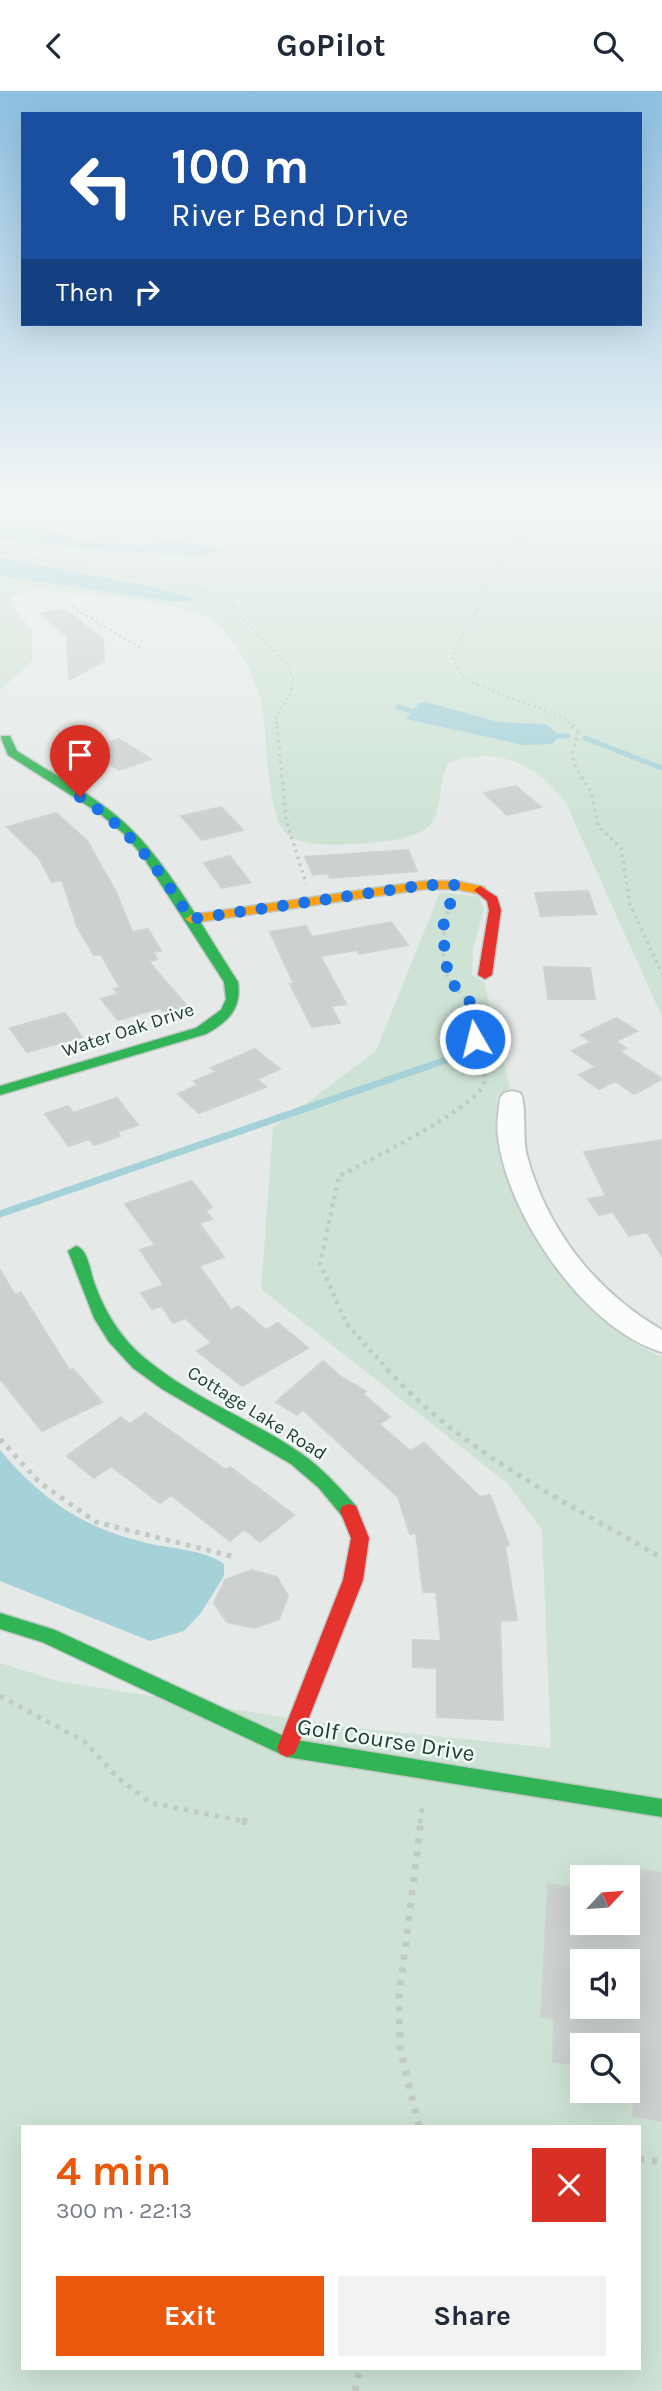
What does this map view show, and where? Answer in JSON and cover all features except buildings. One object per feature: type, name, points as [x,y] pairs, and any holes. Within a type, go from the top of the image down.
[{"type":"street","name":"Water Oak Drive","points":[[0,1091],[201,1031],[220,1021],[233,1009],[236,996],[231,982],[147,853],[127,831],[103,811],[12,753],[6,737]]},
{"type":"street","points":[[191,919],[425,885],[456,885],[486,893],[494,901],[495,910],[485,951],[485,975]]},
{"type":"street","points":[[512,1098],[510,1134],[516,1160],[543,1221],[564,1257],[592,1292],[628,1322],[662,1342]]},
{"type":"street","name":"Cottage Lake Road","points":[[76,1251],[97,1314],[121,1346],[155,1375],[316,1473],[345,1501],[360,1539],[351,1587],[288,1748]]},
{"type":"street","name":"Golf Course Drive","points":[[0,1621],[48,1636],[288,1748],[662,1808]]},
{"type":"path","points":[[73,607],[140,649]]},
{"type":"path","points":[[235,607],[286,663],[293,679],[290,694],[276,717],[286,819],[312,902]]},
{"type":"path","points":[[477,607],[452,656],[461,675],[474,684],[565,718],[574,725],[578,733],[572,755],[576,768],[591,792],[598,826],[621,848],[630,904],[662,974]]},
{"type":"path","points":[[456,885],[442,930],[448,979],[470,1002],[475,1039],[486,1073],[484,1085],[475,1096],[405,1143],[339,1176],[320,1264],[346,1323],[413,1398],[505,1466],[662,1558]]},
{"type":"path","points":[[0,1439],[38,1482],[96,1522],[235,1557]]},
{"type":"path","points":[[0,1696],[84,1741],[119,1779],[151,1803],[247,1822]]},
{"type":"path","points":[[419,2125],[400,2048],[399,1998],[426,1770]]},
{"type":"path","points":[[641,2159],[662,2162]]},
{"type":"path","points":[[355,2391],[360,2370]]},
{"type":"green space","points":[[0,607],[12,607],[32,629],[32,661],[0,690]]},
{"type":"green space","points":[[178,607],[662,607],[662,1017],[565,801],[553,787],[527,767],[498,757],[482,756],[448,763],[436,815],[431,824],[424,830],[402,839],[339,845],[312,843],[288,835],[281,826],[271,793],[263,714],[254,680],[228,635],[212,620]]},
{"type":"green space","points":[[440,892],[479,897],[484,908],[473,949],[472,975],[484,982],[510,1088],[497,1096],[496,1120],[501,1166],[534,1229],[577,1294],[614,1329],[662,1357],[662,2391],[0,2391],[0,1663],[58,1681],[346,1727],[551,1748],[542,1530],[508,1484],[261,1289],[273,1128],[376,1051]]},
{"type":"water","points":[[426,702],[498,722],[546,724],[560,736],[552,744],[523,745],[406,719],[418,704]]},
{"type":"water","points":[[0,1450],[31,1483],[83,1520],[124,1537],[197,1552],[224,1564],[224,1576],[201,1613],[184,1631],[150,1641],[0,1581]]},
{"type":"waterway","points":[[398,707],[411,711]]},
{"type":"waterway","points":[[560,736],[568,736]]},
{"type":"waterway","points":[[585,738],[662,768]]},
{"type":"waterway","points":[[486,1045],[498,1041]]},
{"type":"waterway","points":[[0,1214],[469,1052]]},
{"type":"traffic: fast","points":[[0,1091],[201,1031],[227,1012],[233,991],[231,982],[147,853],[127,831],[103,811],[12,753],[6,738]]},
{"type":"traffic: fast","points":[[76,1251],[102,1318],[115,1338],[139,1363],[168,1385],[297,1460],[326,1483],[349,1511]]},
{"type":"traffic: fast","points":[[0,1621],[48,1636],[287,1748],[662,1808]]},
{"type":"traffic: slow","points":[[191,919],[425,885],[456,885],[480,890]]},
{"type":"traffic: jam","points":[[480,890],[493,900],[495,910],[485,975]]},
{"type":"traffic: jam","points":[[287,1748],[353,1580],[360,1538],[349,1511]]},
{"type":"route","points":[[80,797],[103,811],[127,831],[147,853],[191,919],[425,885],[456,885],[442,930],[448,979],[470,1002],[475,1039]]}]
